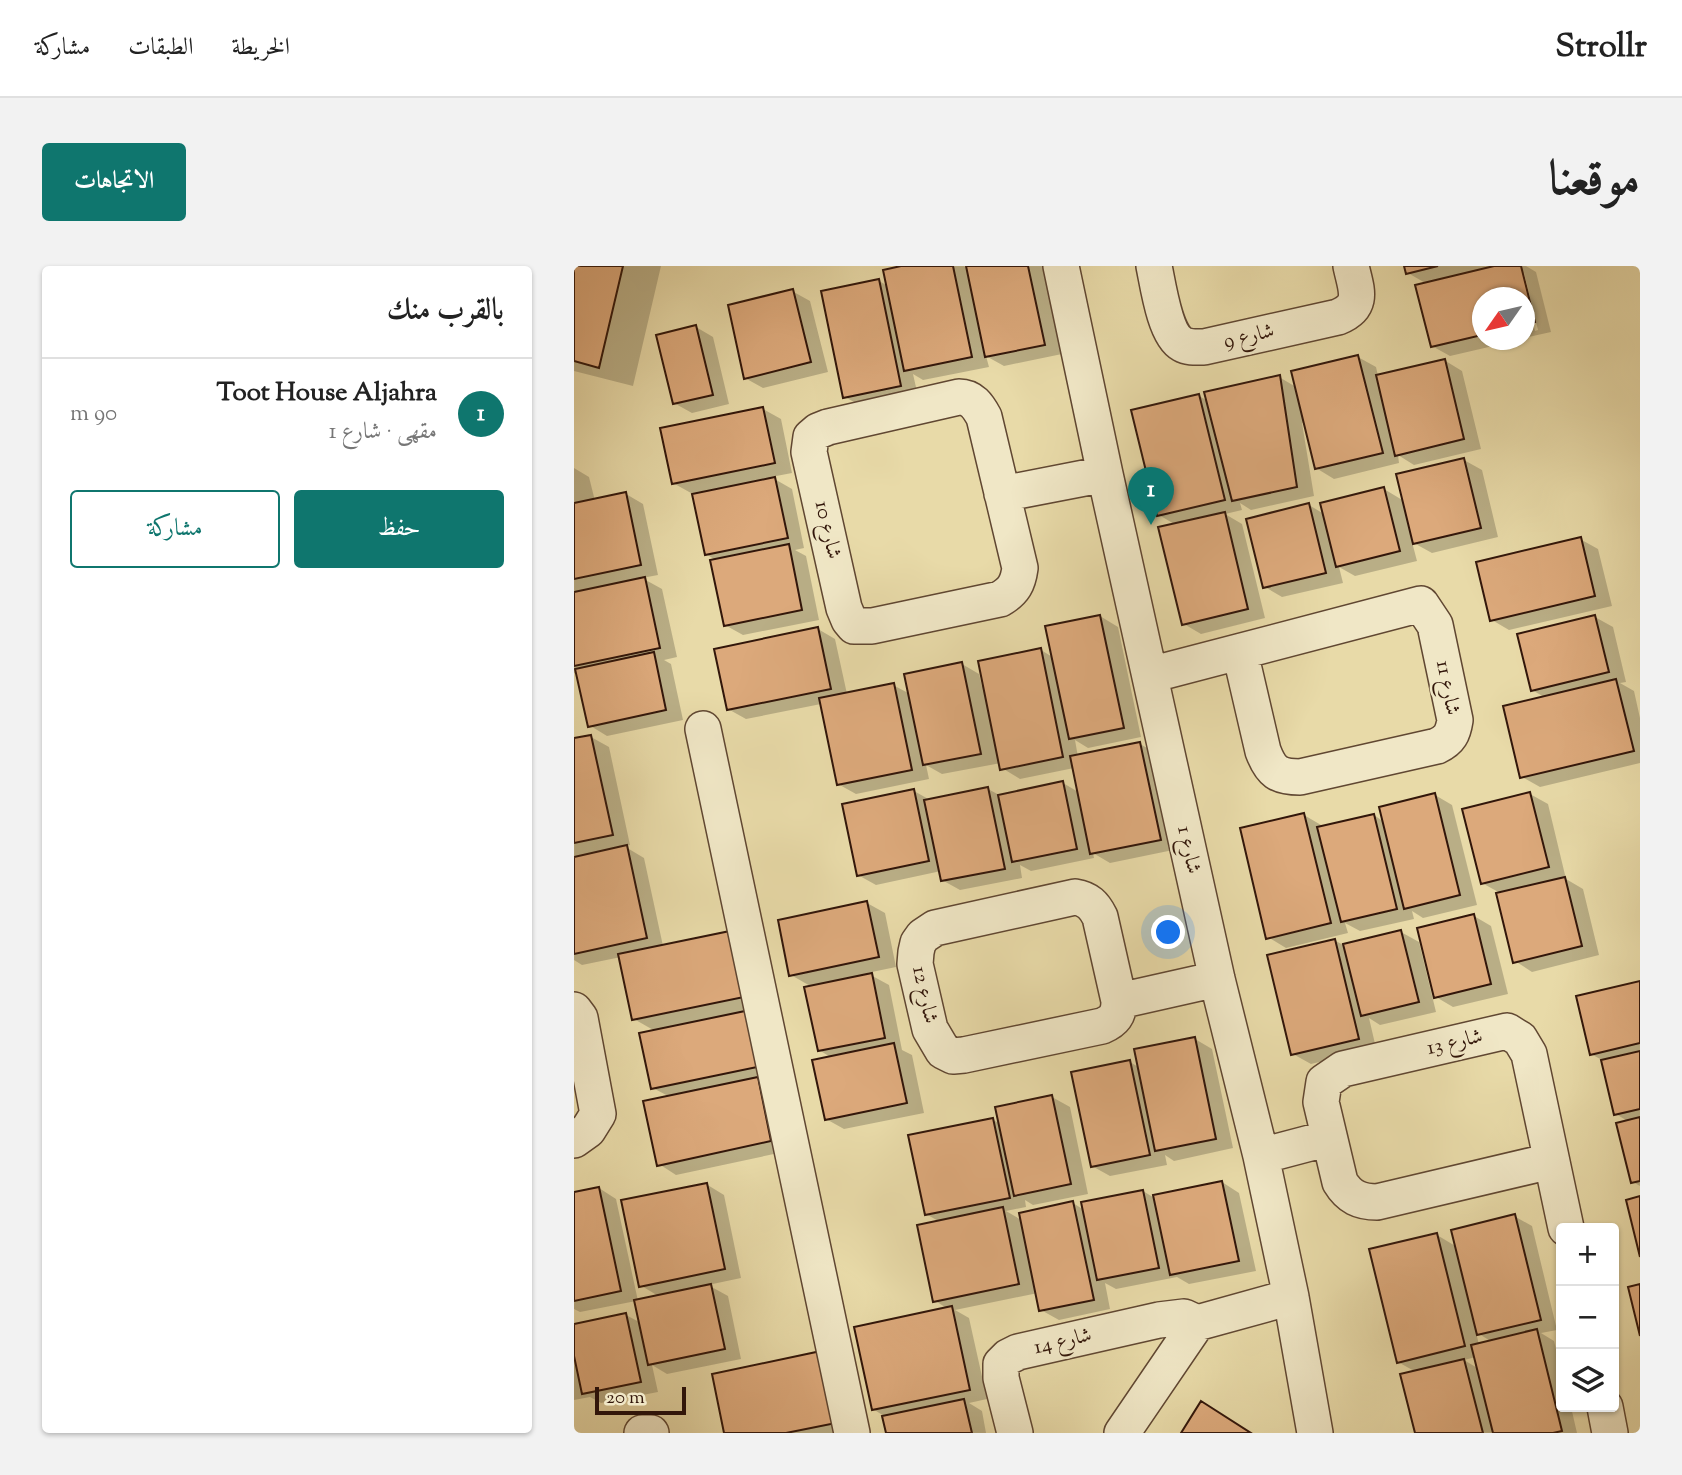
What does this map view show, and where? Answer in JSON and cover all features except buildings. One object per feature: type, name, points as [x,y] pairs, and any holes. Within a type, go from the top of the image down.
[{"type":"street","name":"شارع 1","points":[[1061,266],[1217,979],[1261,1156],[1291,1297],[1315,1433]]},
{"type":"street","name":"شارع 9","points":[[1154,266],[1168,325],[1175,338],[1194,348],[1348,313],[1353,309],[1357,294],[1351,266]]},
{"type":"street","name":"شارع 10","points":[[966,397],[979,407],[984,417],[1002,494],[1020,568],[1014,589],[1000,598],[872,626],[854,626],[844,608],[809,452],[811,437],[828,427],[966,397]]},
{"type":"street","points":[[1002,494],[1105,474]]},
{"type":"street","name":"شارع 11","points":[[1150,674],[1421,604],[1435,625],[1455,720],[1453,730],[1449,739],[1437,746],[1300,777],[1287,777],[1268,765],[1240,652]]},
{"type":"street","points":[[703,729],[852,1433]]},
{"type":"street","name":"شارع 12","points":[[1065,898],[1084,898],[1094,906],[1100,917],[1119,1001],[1116,1017],[1102,1026],[953,1056],[943,1051],[930,1029],[915,964],[918,943],[935,928],[1065,898]]},
{"type":"street","points":[[1119,1001],[1217,979]]},
{"type":"street","points":[[574,1010],[580,1018],[598,1114],[594,1124],[574,1140]]},
{"type":"street","name":"شارع 13","points":[[1551,1161],[1377,1202],[1356,1199],[1340,1182],[1321,1102],[1324,1082],[1343,1069],[1507,1031],[1520,1039],[1529,1054],[1565,1223]]},
{"type":"street","points":[[1261,1156],[1329,1138]]},
{"type":"street","name":"شارع 14","points":[[1015,1433],[1001,1378],[1001,1364],[1018,1352],[1159,1320],[1184,1317],[1197,1323],[1291,1297]]},
{"type":"street","points":[[1122,1433],[1197,1323]]},
{"type":"street","points":[[1606,1412],[1610,1433]]},
{"type":"street","points":[[642,1433],[652,1433]]},
{"type":"place","name":"Toot House Aljahra","points":[[1151,525]]}]
